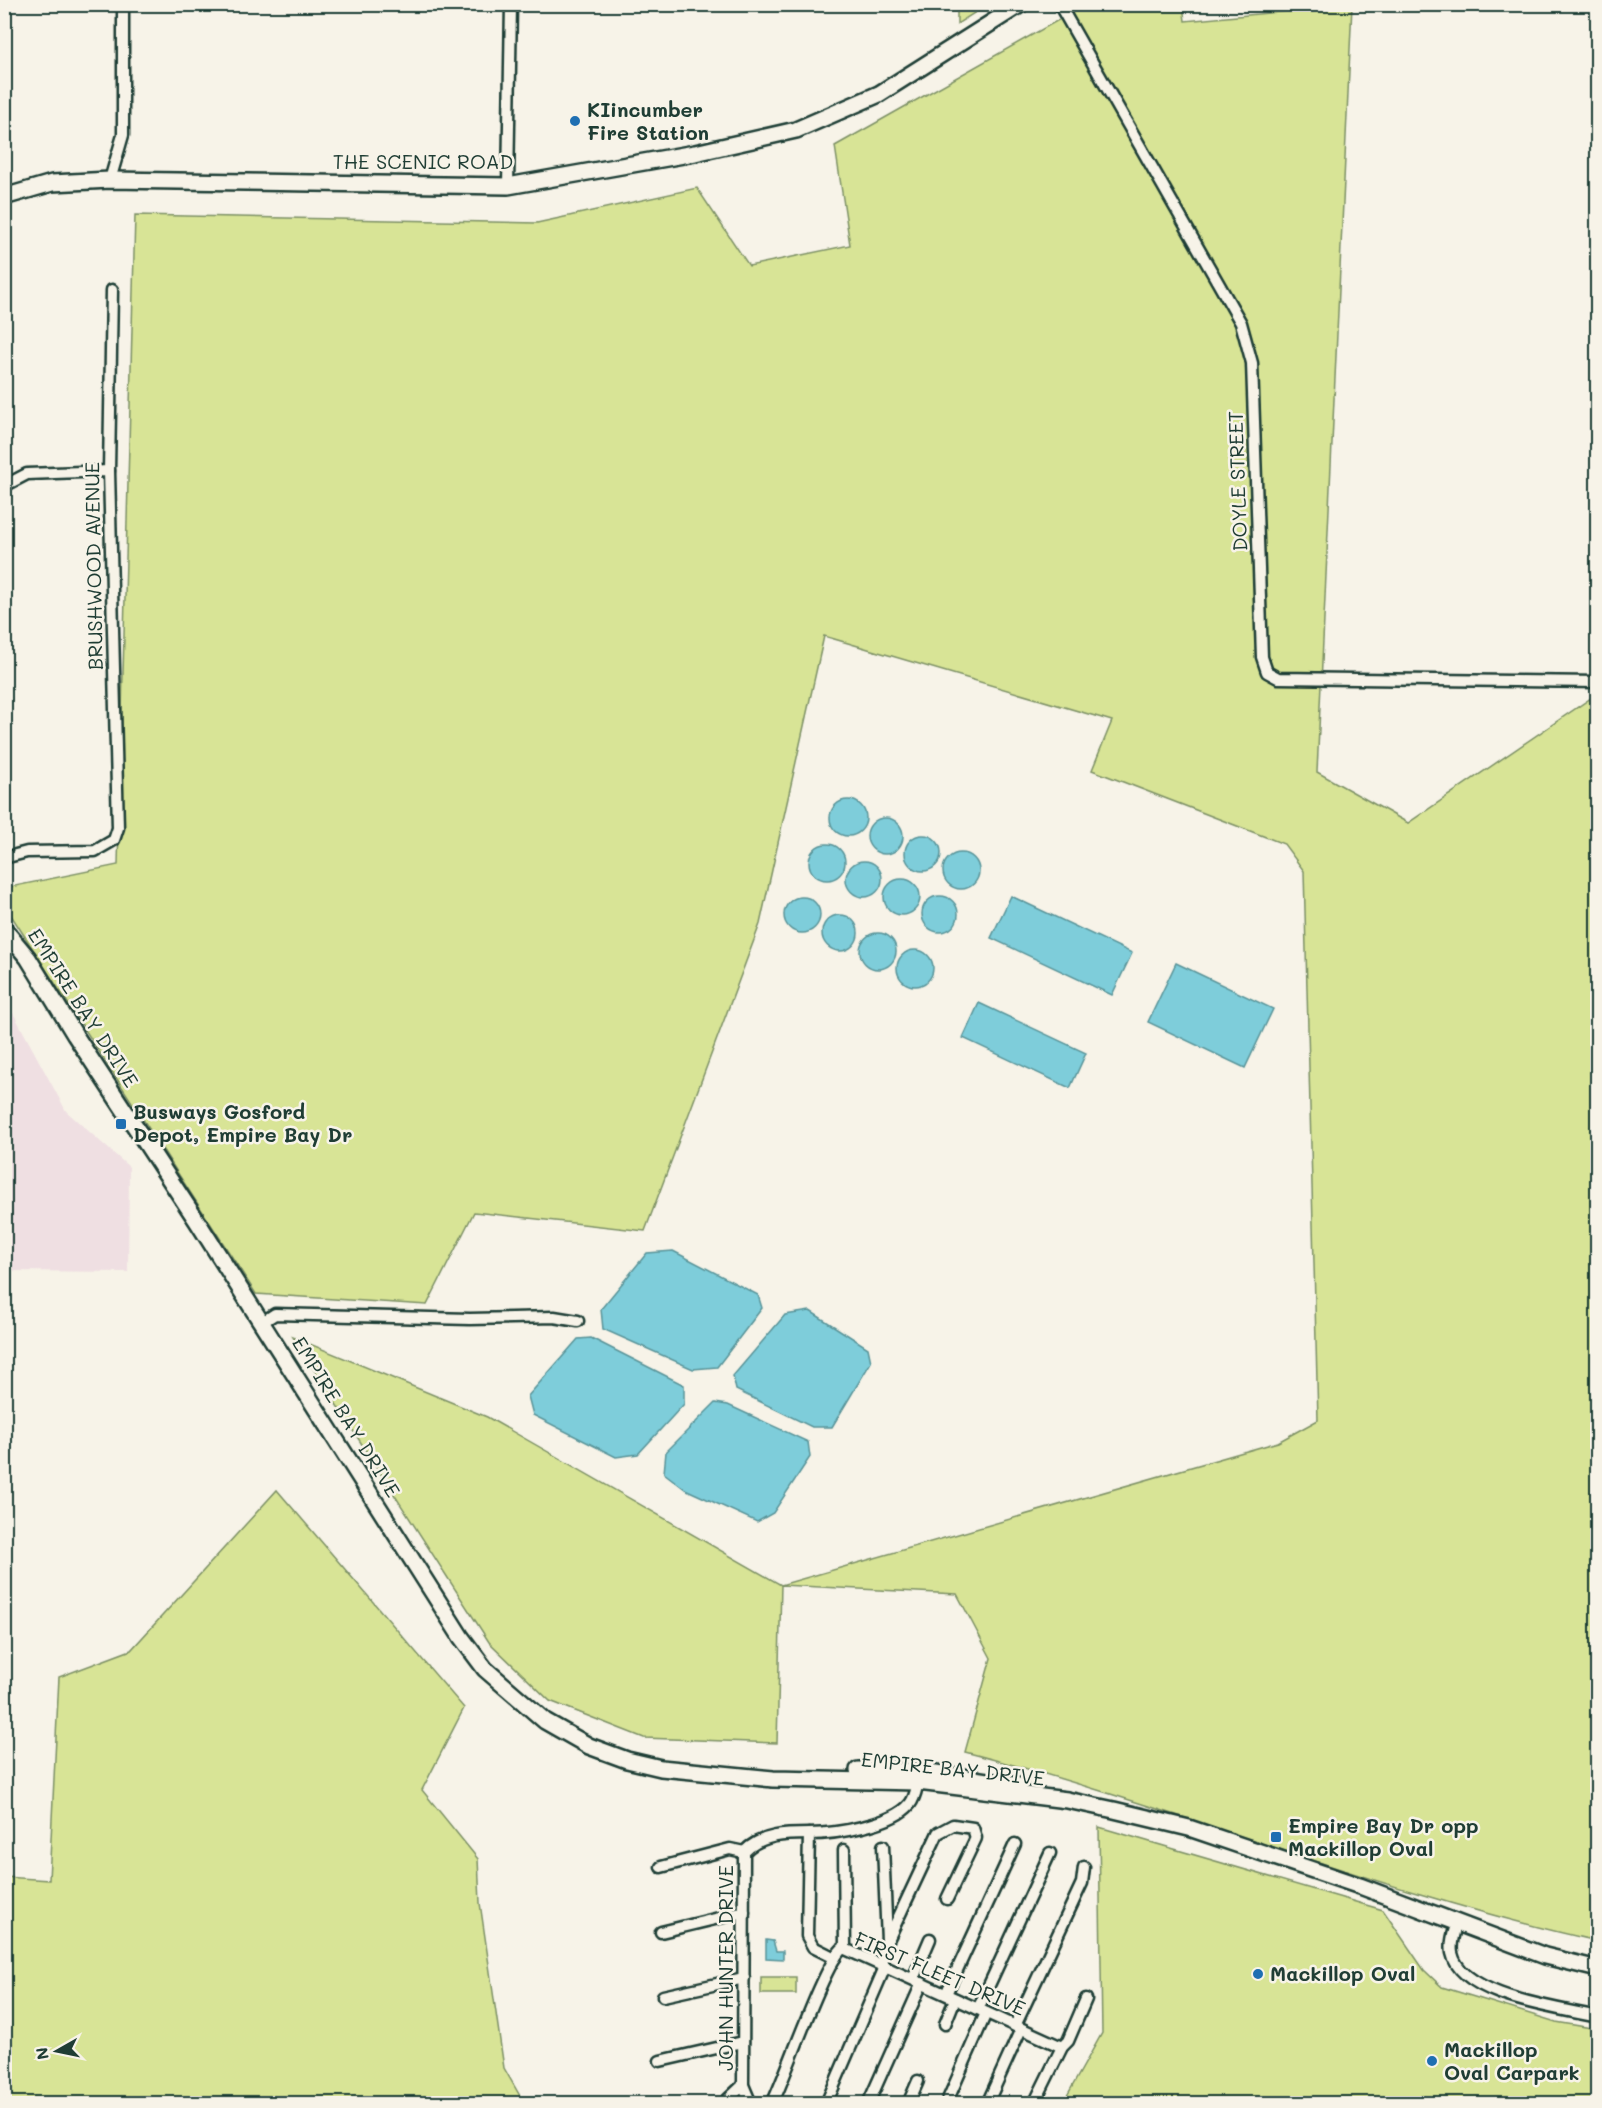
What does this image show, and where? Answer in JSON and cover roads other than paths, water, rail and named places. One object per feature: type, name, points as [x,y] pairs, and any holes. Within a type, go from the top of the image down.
[{"type":"main road","name":"THE SCENIC ROAD","points":[[4,197],[27,188],[52,183],[110,180],[507,186],[695,153],[796,130],[879,94],[1021,4]]},
{"type":"main road","name":"EMPIRE BAY DRIVE","points":[[4,929],[28,958],[461,1637],[485,1669],[514,1697],[567,1735],[627,1760],[678,1770],[763,1776],[773,1779],[918,1782],[1067,1800],[1189,1828],[1457,1922],[1545,1956],[1598,1969]]},
{"type":"main road","points":[[873,1770],[876,1773],[903,1775],[918,1782],[926,1778],[948,1779],[959,1775]]},
{"type":"main road","name":"EMPIRE BAY DRIVE","points":[[763,1776],[772,1773],[909,1770],[959,1775],[1058,1794],[1067,1800]]},
{"type":"street","points":[[110,180],[123,135],[123,4]]},
{"type":"street","points":[[507,186],[511,4]]},
{"type":"street","name":"DOYLE STREET","points":[[1059,4],[1241,323],[1252,363],[1262,657],[1267,672],[1278,678],[1598,682]]},
{"type":"street","name":"BRUSHWOOD AVENUE","points":[[4,858],[27,852],[95,850],[114,840],[118,828],[109,471],[112,291]]},
{"type":"street","points":[[4,486],[27,474],[109,471]]},
{"type":"street","points":[[261,1323],[275,1314],[470,1319],[554,1317],[578,1321]]},
{"type":"street","name":"JOHN HUNTER DRIVE","points":[[751,2103],[743,2085],[744,1852],[753,1844],[796,1832],[809,1834],[887,1820],[909,1805],[918,1782]]},
{"type":"street","points":[[887,1942],[938,1833],[953,1825],[973,1828],[976,1838],[946,1899]]},
{"type":"street","name":"FIRST FLEET DRIVE","points":[[809,1834],[807,1936],[813,1947],[835,1958],[845,1948],[1062,2047]]},
{"type":"street","points":[[945,2024],[950,1996],[1015,1844]]},
{"type":"street","points":[[826,2103],[883,1966],[887,1942],[883,1846]]},
{"type":"street","points":[[661,1867],[730,1849],[744,1852]]},
{"type":"street","points":[[844,1850],[845,1948]]},
{"type":"street","points":[[946,2103],[982,2011],[1050,1853]]},
{"type":"street","points":[[987,2103],[1082,1883],[1084,1867]]},
{"type":"street","points":[[661,1932],[744,1912]]},
{"type":"street","points":[[1457,1922],[1452,1942],[1452,1954],[1459,1969],[1473,1982],[1506,1995],[1598,2017]]},
{"type":"street","points":[[868,2103],[917,1981],[930,1939]]},
{"type":"street","points":[[772,2103],[835,1958]]},
{"type":"street","points":[[663,1996],[744,1978]]},
{"type":"street","points":[[1034,2103],[1062,2047],[1068,2041],[1086,1999]]},
{"type":"street","points":[[660,2061],[744,2042]]},
{"type":"street","points":[[908,2103],[918,2081]]},
{"type":"street","points":[[723,2103],[743,2085]]},
{"type":"water","points":[[848,800],[861,805],[866,818],[861,831],[848,836],[835,831],[830,818],[835,805]]},
{"type":"water","points":[[885,818],[898,823],[903,836],[898,849],[885,854],[872,849],[867,836],[872,823]]},
{"type":"water","points":[[923,835],[936,840],[941,853],[936,866],[923,871],[910,866],[905,853],[910,840]]},
{"type":"water","points":[[827,844],[840,849],[845,862],[840,875],[827,880],[814,875],[809,862],[814,849]]},
{"type":"water","points":[[961,853],[974,858],[979,871],[974,884],[961,889],[948,884],[943,871],[948,858]]},
{"type":"water","points":[[864,861],[877,866],[882,879],[877,892],[864,897],[851,892],[846,879],[851,866]]},
{"type":"water","points":[[902,879],[915,884],[920,897],[915,910],[902,915],[889,910],[884,897],[889,884]]},
{"type":"water","points":[[940,896],[953,901],[958,914],[953,927],[940,932],[927,927],[922,914],[927,901]]},
{"type":"water","points":[[1011,896],[1132,953],[1112,995],[991,938]]},
{"type":"water","points":[[802,897],[815,902],[820,915],[815,928],[802,933],[789,928],[784,915],[789,902]]},
{"type":"water","points":[[840,915],[853,920],[858,933],[853,946],[840,951],[827,946],[822,933],[827,920]]},
{"type":"water","points":[[878,933],[891,938],[896,951],[891,964],[878,969],[865,964],[860,951],[865,938]]},
{"type":"water","points":[[915,950],[928,955],[933,968],[928,981],[915,986],[902,981],[897,968],[902,955]]},
{"type":"water","points":[[1176,963],[1273,1009],[1245,1068],[1148,1022]]},
{"type":"water","points":[[979,1003],[1086,1053],[1070,1088],[963,1038]]},
{"type":"water","points":[[673,1251],[758,1295],[762,1308],[717,1367],[693,1369],[603,1329],[601,1309],[647,1253]]},
{"type":"water","points":[[810,1311],[868,1348],[871,1362],[832,1427],[812,1427],[736,1390],[733,1376],[785,1315]]},
{"type":"water","points":[[591,1338],[684,1385],[684,1404],[638,1454],[616,1457],[533,1415],[528,1396],[578,1339]]},
{"type":"water","points":[[715,1403],[728,1405],[808,1442],[810,1457],[773,1513],[757,1522],[685,1489],[664,1473],[666,1452]]},
{"type":"water","points":[[766,1940],[773,1941],[776,1951],[783,1951],[783,1959],[766,1958]]},
{"type":"place","name":"KIincumber Fire Station","points":[[575,121]]},
{"type":"place","name":"Busways Gosford Depot, Empire Bay Dr","points":[[121,1124]]},
{"type":"place","name":"Empire Bay Dr opp Mackillop Oval","points":[[1276,1837]]},
{"type":"place","name":"Mackillop Oval","points":[[1258,1974]]},
{"type":"place","name":"Mackillop Oval Carpark","points":[[1432,2061]]}]
